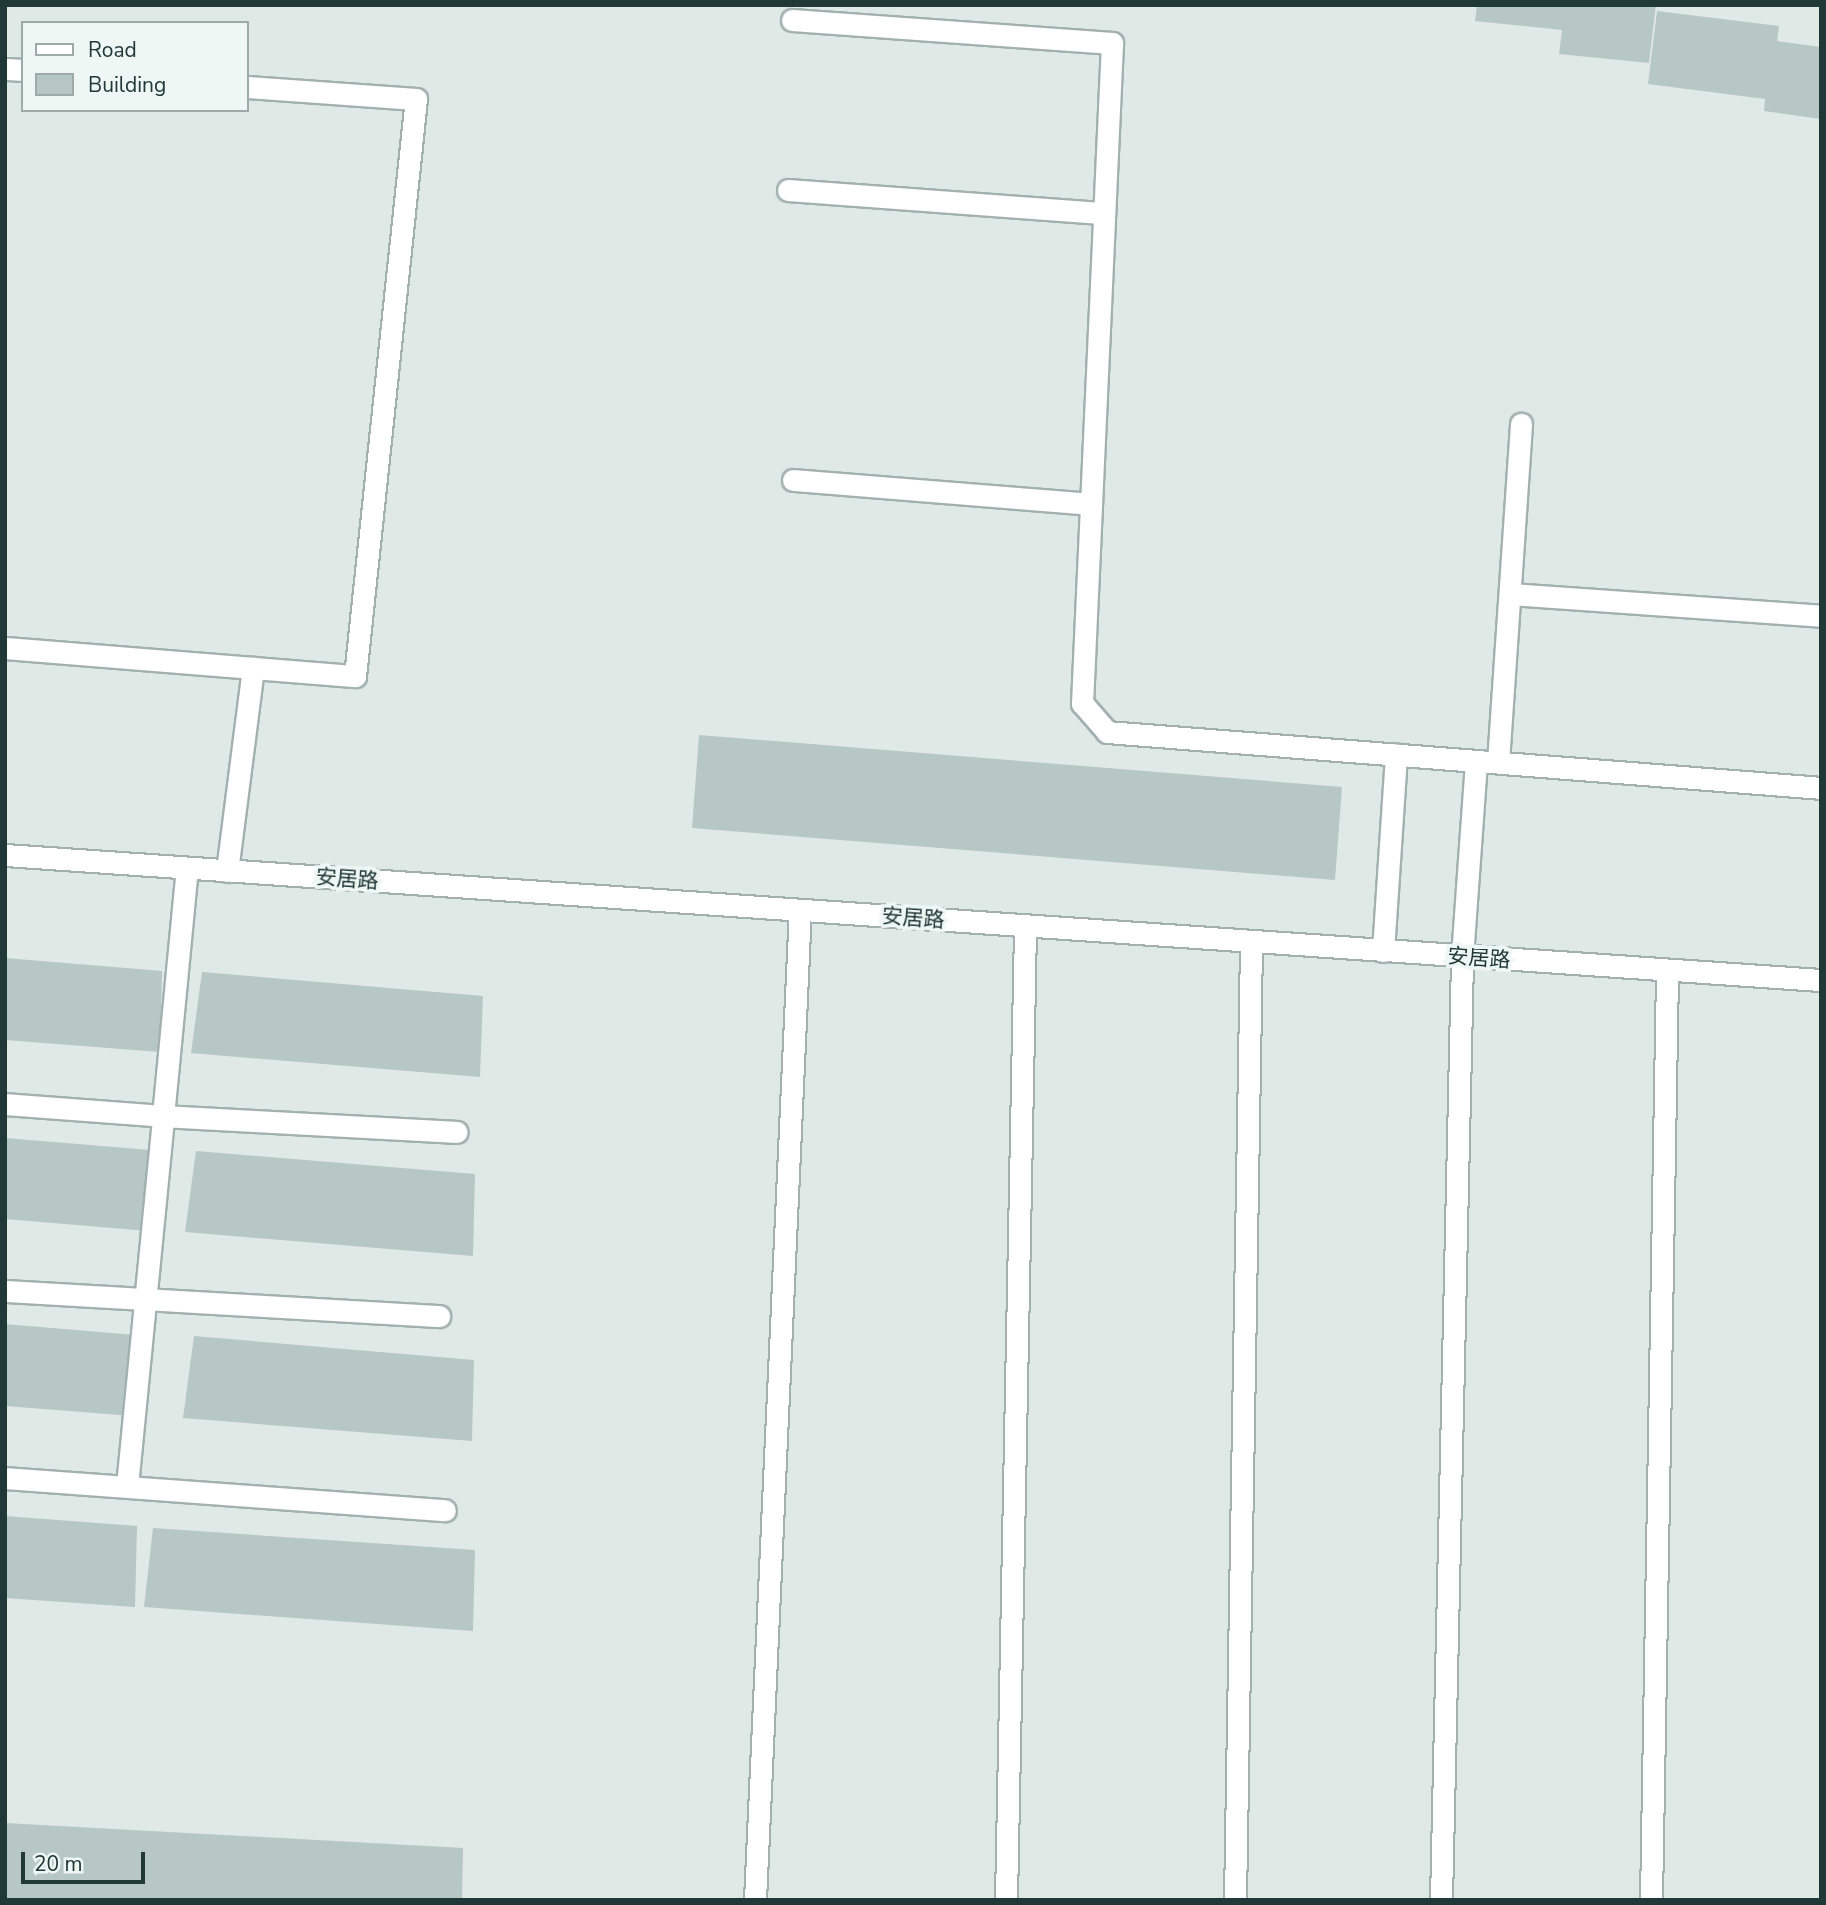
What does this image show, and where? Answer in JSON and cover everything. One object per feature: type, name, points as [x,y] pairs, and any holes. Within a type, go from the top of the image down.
[{"type":"street","points":[[792,20],[1112,43],[1082,703],[1107,732],[1821,788]]},
{"type":"street","points":[[5,648],[355,676],[416,99],[248,87]]},
{"type":"street","points":[[788,190],[1104,212]]},
{"type":"street","points":[[1498,762],[1521,424]]},
{"type":"street","points":[[793,480],[1091,504]]},
{"type":"street","points":[[1510,594],[1821,616]]},
{"type":"street","points":[[227,871],[253,668]]},
{"type":"street","points":[[1383,951],[1396,754]]},
{"type":"street","points":[[1441,1900],[1462,957],[1476,761]]},
{"type":"street","name":"安居路","points":[[5,855],[800,909],[1251,943],[1821,980]]},
{"type":"street","points":[[127,1486],[187,868]]},
{"type":"street","points":[[755,1900],[800,909]]},
{"type":"street","points":[[1006,1900],[1026,927]]},
{"type":"street","points":[[1234,1900],[1251,943]]},
{"type":"street","points":[[1651,1900],[1667,971]]},
{"type":"street","points":[[5,1104],[163,1116],[457,1132]]},
{"type":"street","points":[[5,1291],[439,1316]]},
{"type":"street","points":[[5,1478],[445,1510]]},
{"type":"building","points":[[1477,5],[1656,5],[1649,63],[1559,54],[1562,30],[1475,21]]},
{"type":"building","points":[[1657,11],[1779,26],[1777,41],[1821,47],[1821,119],[1764,111],[1765,99],[1648,84]]},
{"type":"building","points":[[699,735],[1342,787],[1335,880],[692,828]]},
{"type":"building","points":[[5,958],[162,971],[160,1052],[5,1040]]},
{"type":"building","points":[[202,972],[483,996],[480,1077],[191,1053]]},
{"type":"building","points":[[5,1138],[150,1150],[148,1231],[5,1219]]},
{"type":"building","points":[[196,1151],[475,1174],[473,1256],[185,1232]]},
{"type":"building","points":[[5,1324],[135,1335],[133,1416],[5,1406]]},
{"type":"building","points":[[194,1336],[474,1360],[472,1441],[183,1418]]},
{"type":"building","points":[[5,1516],[137,1526],[135,1607],[5,1598]]},
{"type":"building","points":[[153,1528],[475,1550],[473,1631],[144,1607]]},
{"type":"building","points":[[5,1823],[463,1848],[462,1900],[5,1900]]}]
